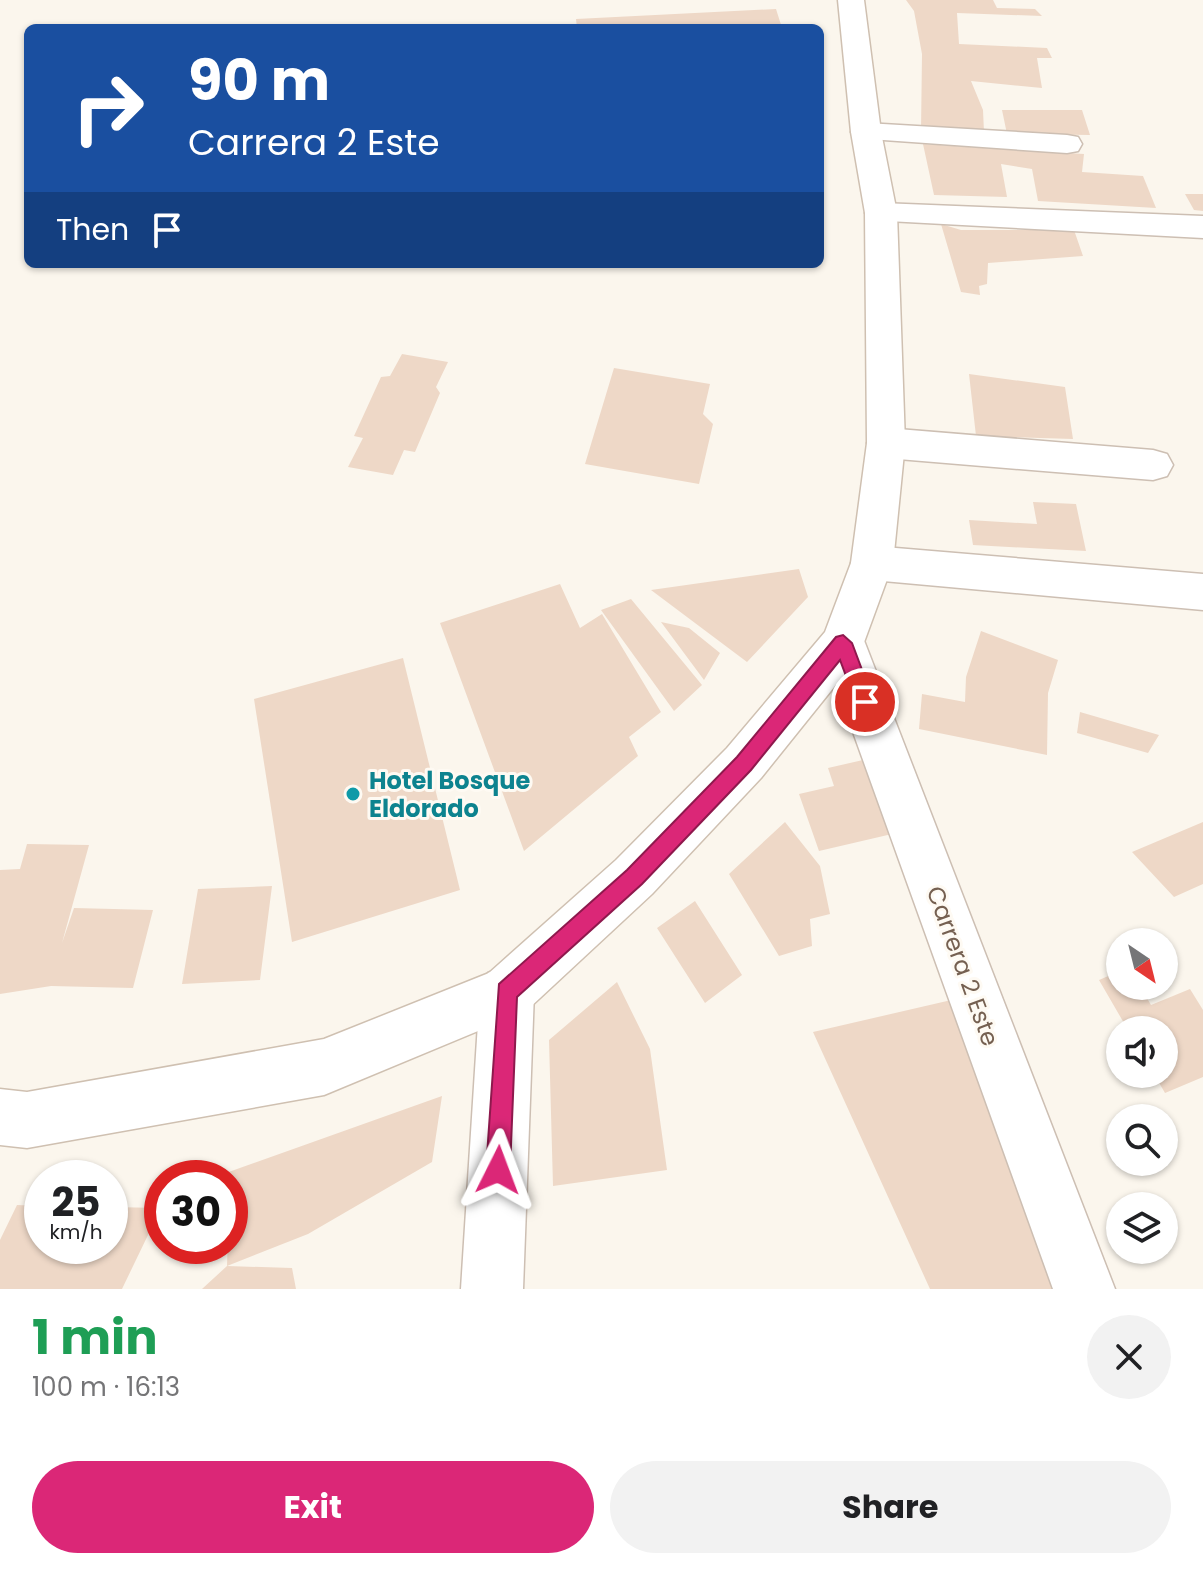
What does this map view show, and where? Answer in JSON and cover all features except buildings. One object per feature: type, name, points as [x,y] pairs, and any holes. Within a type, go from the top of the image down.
[{"type":"street","points":[[0,1117],[27,1120],[324,1067],[507,992],[634,877],[744,763],[843,643],[872,563],[886,443],[881,213],[866,132],[851,0]]},
{"type":"street","points":[[866,132],[1067,144]]},
{"type":"street","points":[[881,213],[1203,227]]},
{"type":"street","points":[[886,443],[1153,465]]},
{"type":"street","points":[[872,563],[1203,592]]},
{"type":"street","name":"Carrera 2 Este","points":[[843,643],[1084,1289]]},
{"type":"street","points":[[492,1289],[507,992]]},
{"type":"place","name":"Hotel Bosque Eldorado","points":[[353,794]]},
{"type":"route","points":[[498,1170],[507,992],[634,877],[744,763],[843,643],[865,702]]}]
